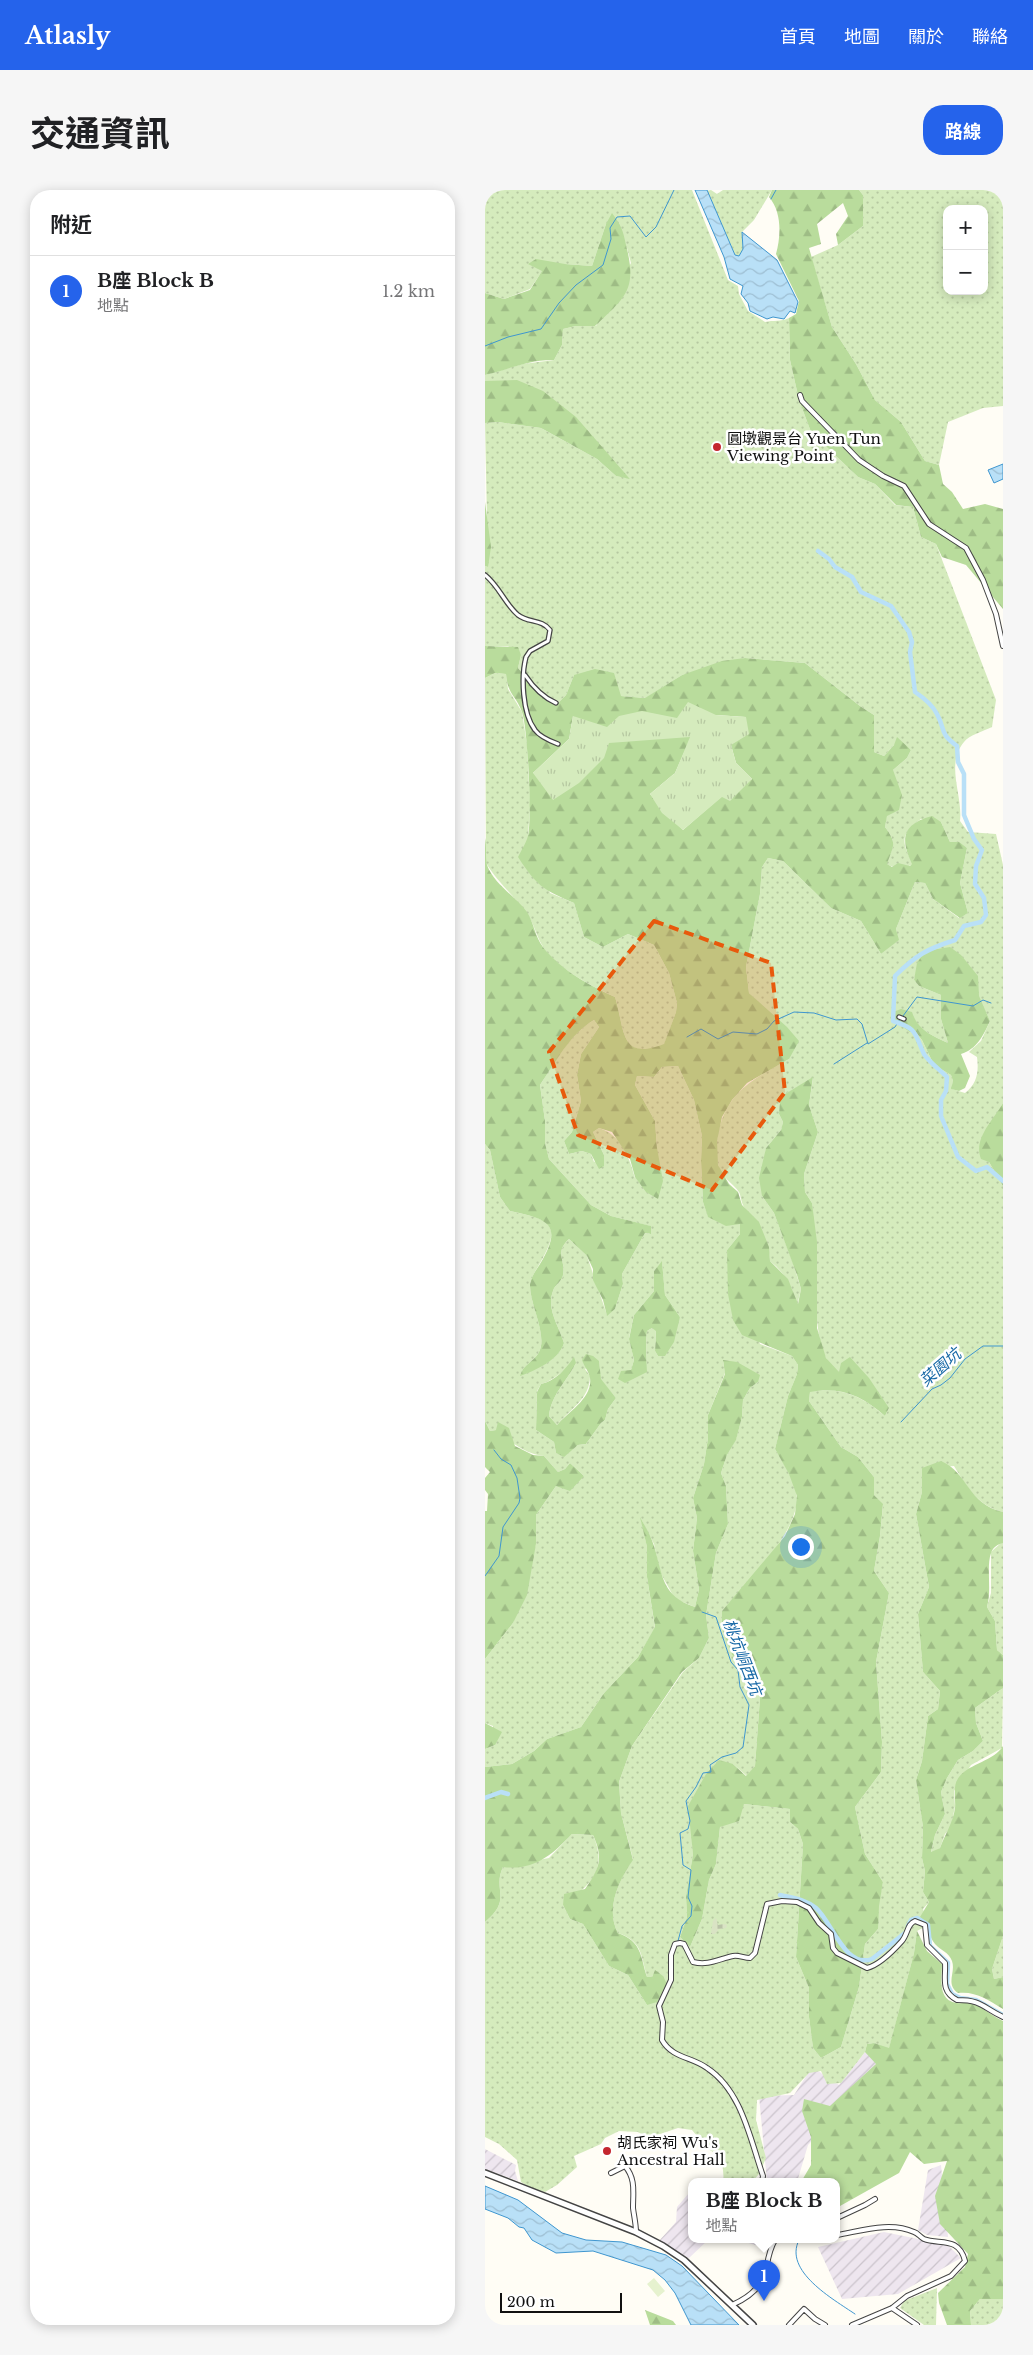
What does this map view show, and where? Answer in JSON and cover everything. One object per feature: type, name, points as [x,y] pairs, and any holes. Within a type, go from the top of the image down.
[{"type":"street","points":[[799,395],[802,401],[859,460],[904,486],[925,521],[965,548],[983,580],[996,614],[1003,646]]},
{"type":"street","points":[[485,574],[495,584],[518,615],[543,624],[549,630],[547,641],[527,655],[524,674],[527,708],[535,730],[558,744]]},
{"type":"street","points":[[524,674],[532,686],[547,699],[556,702]]},
{"type":"street","points":[[899,1017],[904,1019]]},
{"type":"street","points":[[763,2178],[732,2093],[707,2068],[673,2053],[662,2040],[663,2022],[659,2006],[671,1980],[671,1955],[675,1944],[680,1942],[684,1944],[693,1962],[698,1963],[709,1964],[733,1956],[750,1958],[755,1953],[767,1904],[782,1901],[797,1902],[809,1908],[819,1923],[831,1934],[833,1948],[837,1953],[867,1968],[879,1962],[901,1942],[910,1923],[915,1921],[925,1925],[927,1945],[945,1963],[944,1985],[947,1992],[957,2000],[977,2001],[1003,2017]]},
{"type":"street","points":[[611,2173],[625,2166],[631,2174],[634,2186],[633,2210],[635,2232]]},
{"type":"street","points":[[485,2173],[635,2232],[684,2260],[753,2325]]},
{"type":"street","points":[[840,2217],[875,2199]]},
{"type":"street","points":[[840,2234],[885,2226],[914,2232],[924,2239],[949,2242],[964,2256],[965,2261],[951,2276],[907,2296],[892,2308],[853,2324]]},
{"type":"street","points":[[732,2305],[753,2294],[765,2273],[770,2248],[773,2243]]},
{"type":"street","points":[[892,2308],[917,2325]]},
{"type":"street","points":[[789,2325],[804,2309],[825,2325]]},
{"type":"highlighted area","points":[[654,921],[771,963],[785,1092],[712,1190],[578,1135],[549,1052]]},
{"type":"shaded area","points":[[877,2037],[881,2066],[808,2145],[798,2178],[767,2178],[759,2096],[794,2095],[812,2067],[839,2085]]},
{"type":"shaded area","points":[[485,2149],[516,2165],[515,2171],[518,2181],[485,2169]]},
{"type":"shaded area","points":[[941,2165],[948,2237],[927,2235],[918,2230],[928,2170]]},
{"type":"shaded area","points":[[688,2194],[688,2243],[705,2243],[689,2258],[659,2241],[676,2222],[677,2207]]},
{"type":"shaded area","points":[[884,2232],[948,2245],[961,2258],[898,2294],[842,2299],[818,2247]]},
{"type":"shaded area","points":[[749,2243],[768,2243],[765,2248]]},
{"type":"green space","points":[[485,190],[692,190],[728,280],[738,286],[739,294],[748,311],[765,322],[789,318],[790,360],[799,400],[811,432],[858,477],[875,484],[895,505],[913,507],[921,537],[936,544],[996,700],[992,727],[973,735],[964,742],[958,751],[955,770],[960,821],[968,832],[996,834],[1003,865],[1003,1103],[999,1111],[989,1162],[1003,1186],[1003,1512],[987,1505],[974,1495],[954,1466],[922,1468],[922,1492],[916,1514],[929,1587],[918,1614],[923,1672],[940,1691],[938,1709],[928,1716],[922,1761],[916,1780],[923,1827],[922,1858],[925,1871],[923,1892],[929,1902],[923,1909],[928,1925],[917,1931],[914,1953],[889,2049],[874,2043],[867,2044],[865,2052],[841,2083],[827,2084],[821,2071],[809,2073],[790,2093],[757,2100],[756,2120],[766,2158],[756,2178],[724,2178],[722,2159],[706,2147],[692,2130],[678,2128],[648,2138],[638,2132],[619,2131],[605,2138],[601,2144],[574,2156],[577,2167],[557,2185],[545,2192],[533,2189],[521,2182],[517,2160],[499,2144],[485,2137],[485,1922],[498,1907],[500,1901],[499,1882],[503,1867],[549,1858],[572,1834],[593,1835],[599,1858],[594,1876],[582,1891],[563,1905],[570,1919],[583,1924],[609,1966],[628,1975],[647,2005],[655,1970],[652,1977],[647,1977],[642,1956],[636,1945],[626,1936],[618,1933],[614,1924],[613,1905],[615,1895],[633,1859],[621,1813],[619,1782],[632,1746],[683,1672],[699,1658],[709,1638],[706,1615],[716,1553],[728,1524],[726,1486],[721,1473],[727,1455],[736,1439],[742,1417],[743,1400],[750,1388],[758,1382],[723,1361],[725,1373],[708,1415],[708,1438],[704,1464],[693,1498],[697,1518],[693,1551],[699,1589],[695,1607],[675,1599],[660,1572],[654,1544],[641,1519],[647,1547],[647,1577],[655,1628],[638,1657],[604,1693],[581,1727],[547,1739],[534,1751],[512,1764],[485,1767],[485,1749],[495,1745],[493,1726],[485,1723],[485,1659],[513,1623],[536,1544],[536,1515],[556,1486],[584,1476],[570,1463],[565,1469],[558,1472],[544,1456],[524,1450],[496,1430],[490,1431],[485,1421],[485,1144],[490,1150],[500,1197],[510,1211],[543,1220],[551,1231],[551,1239],[547,1250],[530,1284],[532,1301],[540,1328],[541,1345],[537,1355],[524,1368],[521,1375],[552,1359],[564,1343],[552,1311],[551,1298],[554,1289],[562,1277],[564,1270],[561,1253],[562,1248],[569,1239],[587,1256],[607,1315],[615,1309],[623,1284],[622,1274],[645,1233],[650,1234],[650,1226],[611,1216],[591,1205],[549,1159],[545,1143],[545,1121],[540,1085],[570,1041],[594,1020],[599,1027],[581,1054],[577,1075],[581,1101],[572,1132],[564,1141],[569,1154],[582,1151],[591,1154],[594,1162],[604,1155],[593,1132],[599,1128],[607,1131],[623,1147],[635,1178],[657,1148],[655,1121],[635,1085],[637,1076],[654,1077],[662,1067],[678,1066],[694,1100],[702,1136],[703,1202],[708,1216],[740,1224],[740,1234],[727,1250],[728,1259],[760,1344],[792,1356],[798,1365],[775,1449],[789,1472],[794,1485],[797,1498],[795,1512],[789,1527],[769,1558],[722,1611],[732,1655],[749,1675],[760,1698],[755,1766],[747,1776],[733,1764],[692,1831],[693,1854],[686,1896],[687,1917],[680,1937],[690,1947],[702,1919],[709,1880],[716,1864],[720,1827],[744,1804],[790,1809],[790,1822],[798,1829],[803,1844],[796,1957],[809,1988],[809,2017],[813,2048],[821,2058],[841,2047],[859,1987],[865,1944],[878,1929],[878,1906],[883,1882],[865,1854],[855,1807],[881,1772],[882,1742],[876,1662],[889,1593],[874,1571],[883,1505],[874,1495],[874,1477],[858,1457],[841,1447],[809,1401],[810,1391],[822,1390],[851,1394],[885,1416],[889,1408],[838,1372],[826,1358],[821,1346],[816,1310],[812,1203],[805,1192],[804,1174],[818,1132],[809,1105],[813,1078],[780,1097],[779,1114],[783,1122],[781,1130],[766,1148],[762,1196],[774,1213],[793,1263],[801,1289],[797,1306],[788,1281],[770,1261],[764,1239],[744,1207],[739,1192],[720,1169],[716,1158],[716,1149],[722,1119],[735,1097],[754,1080],[789,1059],[763,1007],[749,993],[746,967],[760,894],[762,867],[768,858],[783,861],[831,908],[861,921],[881,954],[898,940],[896,929],[915,882],[925,883],[933,899],[959,918],[968,913],[960,883],[967,848],[950,842],[941,822],[921,819],[909,829],[905,839],[906,850],[913,864],[907,867],[899,867],[886,864],[893,845],[892,837],[885,827],[893,770],[907,758],[911,750],[901,742],[894,745],[884,756],[874,752],[874,715],[805,663],[745,658],[682,675],[646,698],[621,696],[574,675],[566,695],[559,702],[541,694],[518,668],[521,655],[508,646],[485,646],[485,566],[488,567],[485,423],[498,422],[541,428],[597,459],[616,476],[629,478],[610,458],[491,382],[485,381],[485,375],[523,364],[554,360],[562,345],[563,329],[576,326],[596,326],[631,263],[627,248],[606,224],[592,266],[565,264],[543,270],[530,289],[504,299],[485,293]],"holes":[[[916,973],[978,976],[978,996],[990,1021],[981,1041],[969,1052],[977,1057],[978,1068],[975,1082],[965,1093],[952,1089],[953,1081],[951,1075],[934,1065],[922,1040],[915,1031],[911,1012],[921,1027],[931,1035],[948,1043],[941,1019],[941,995],[919,986],[914,980]],[[662,1262],[665,1295],[680,1317],[658,1356],[655,1351],[656,1330],[652,1328],[647,1331],[647,1372],[631,1370],[634,1360],[629,1338],[634,1315],[654,1291],[654,1271]],[[599,1361],[600,1379],[616,1398],[608,1409],[605,1420],[586,1444],[578,1445],[564,1456],[556,1453],[554,1442],[536,1430],[537,1391],[541,1384],[576,1363],[550,1408],[549,1416],[557,1425],[587,1391],[590,1376],[585,1369]]]},
{"type":"green space","points":[[711,190],[717,194],[723,190],[772,190],[754,220],[742,232],[743,249],[739,257],[735,255],[706,191]]},
{"type":"green space","points":[[772,190],[859,190],[863,195],[863,226],[838,245],[836,234],[848,216],[843,203],[817,224],[821,244],[809,248],[832,327],[856,364],[875,400],[901,422],[925,461],[939,465],[943,484],[952,492],[963,509],[985,504],[1003,509],[1003,609],[966,565],[942,557],[936,544],[921,537],[913,507],[896,505],[875,484],[858,477],[811,432],[799,400],[790,360],[789,318],[796,314],[799,301],[776,254],[779,240],[779,224],[776,210],[769,197]]},
{"type":"green space","points":[[859,190],[1003,190],[1003,406],[983,408],[948,422],[939,465],[925,461],[901,422],[875,400],[856,364],[832,327],[811,257],[838,245],[863,226],[863,195]]},
{"type":"green space","points":[[612,213],[622,230],[630,263],[629,284],[621,300],[595,326],[576,326],[563,329],[562,345],[554,360],[528,363],[485,375],[485,293],[504,299],[530,290],[542,271],[528,264],[536,259],[592,266],[606,224]]},
{"type":"green space","points":[[517,380],[543,391],[576,417],[630,479],[616,476],[597,459],[541,428],[498,422],[485,423],[485,381]]},
{"type":"green space","points":[[485,502],[491,547],[488,567],[485,566]]},
{"type":"green space","points":[[485,646],[518,647],[521,655],[518,668],[541,694],[559,702],[566,695],[574,675],[595,669],[614,673],[621,696],[645,698],[682,675],[722,661],[745,658],[805,663],[874,715],[874,752],[884,756],[894,745],[897,737],[911,750],[907,758],[893,770],[902,795],[899,810],[887,816],[885,827],[892,837],[893,845],[887,864],[892,867],[898,863],[910,866],[912,864],[906,847],[906,834],[915,823],[932,816],[941,822],[950,842],[959,842],[967,848],[960,883],[968,913],[960,918],[933,899],[925,883],[915,882],[896,929],[899,940],[881,954],[861,921],[831,908],[783,861],[768,858],[762,867],[760,894],[746,967],[749,993],[787,1027],[799,1041],[789,1059],[747,1083],[732,1100],[722,1117],[717,1141],[718,1165],[729,1184],[738,1192],[742,1205],[759,1222],[769,1247],[770,1261],[788,1279],[798,1304],[801,1289],[797,1275],[774,1213],[762,1196],[759,1178],[766,1148],[781,1130],[783,1122],[779,1114],[780,1097],[813,1077],[809,1105],[818,1132],[804,1174],[805,1192],[812,1203],[817,1242],[817,1328],[826,1358],[839,1372],[841,1363],[850,1357],[869,1378],[889,1408],[885,1416],[868,1403],[851,1394],[832,1390],[810,1392],[809,1401],[841,1447],[858,1457],[874,1477],[874,1495],[883,1504],[874,1571],[889,1593],[876,1662],[882,1742],[881,1772],[855,1807],[865,1854],[883,1882],[878,1929],[865,1944],[859,1987],[841,2047],[821,2058],[813,2048],[809,2017],[809,1988],[796,1957],[803,1844],[798,1829],[790,1822],[790,1809],[744,1804],[739,1821],[720,1827],[716,1864],[709,1880],[702,1919],[690,1947],[680,1937],[687,1917],[686,1896],[693,1854],[688,1806],[706,1774],[719,1760],[733,1764],[746,1776],[755,1766],[760,1698],[749,1675],[732,1655],[722,1628],[722,1611],[785,1536],[795,1514],[797,1496],[789,1474],[775,1449],[798,1365],[792,1356],[742,1335],[733,1320],[728,1294],[727,1250],[740,1234],[740,1224],[726,1226],[708,1217],[703,1202],[702,1136],[694,1100],[678,1066],[662,1067],[654,1077],[637,1076],[635,1085],[655,1121],[657,1148],[663,1181],[658,1199],[646,1192],[635,1177],[630,1159],[612,1132],[599,1128],[593,1132],[604,1155],[604,1166],[599,1169],[591,1154],[582,1151],[569,1154],[564,1141],[572,1132],[581,1101],[577,1075],[581,1054],[599,1027],[594,1020],[570,1041],[540,1085],[545,1121],[545,1143],[549,1159],[591,1205],[611,1216],[651,1226],[651,1234],[645,1233],[622,1274],[623,1284],[615,1309],[607,1316],[603,1300],[593,1280],[593,1269],[587,1256],[569,1239],[562,1248],[561,1253],[564,1270],[562,1277],[554,1289],[551,1298],[552,1311],[564,1343],[562,1349],[539,1368],[520,1376],[521,1372],[537,1355],[541,1345],[540,1328],[532,1301],[530,1284],[547,1251],[551,1240],[551,1232],[543,1221],[510,1211],[500,1197],[490,1150],[485,1144],[485,838],[486,862],[490,872],[527,912],[538,939],[550,956],[586,982],[615,997],[626,1039],[631,1045],[639,1049],[664,1044],[676,1012],[677,1003],[669,973],[654,945],[628,934],[603,947],[584,937],[574,903],[541,886],[518,857],[528,836],[530,812],[529,774],[524,722],[520,706],[508,687],[506,674],[495,673],[485,678]],"holes":[[[716,715],[746,717],[731,745],[736,763],[752,779],[722,796],[683,830],[650,794],[675,773],[691,737]],[[573,716],[579,783],[533,773],[569,739]]]},
{"type":"green space","points":[[495,673],[506,674],[508,689],[522,712],[527,745],[530,805],[528,836],[550,893],[574,903],[584,937],[603,947],[628,934],[654,945],[669,973],[677,1003],[676,1012],[664,1045],[649,1049],[639,1049],[631,1045],[626,1039],[623,1030],[615,997],[575,976],[555,961],[540,941],[529,918],[486,863],[485,678]]},
{"type":"green space","points":[[688,702],[716,715],[746,717],[749,734],[731,745],[736,763],[752,779],[730,801],[722,797],[683,830],[662,813],[650,794],[675,773],[690,737],[609,743],[604,758],[579,783],[553,800],[533,773],[569,739],[573,716],[607,727],[619,716],[642,711],[677,718]]},
{"type":"green space","points":[[950,947],[961,955],[978,976],[979,996],[990,1021],[982,1037],[975,1045],[967,1052],[961,1054],[970,1076],[965,1088],[959,1091],[951,1089],[953,1081],[951,1075],[934,1065],[922,1040],[915,1031],[910,1032],[890,1018],[893,1012],[901,1009],[912,1012],[921,1027],[931,1035],[948,1043],[941,1019],[941,995],[919,986],[914,980],[917,963],[925,951]]},
{"type":"green space","points":[[1003,1103],[1003,1186],[989,1162],[981,1159],[979,1151],[985,1130]]},
{"type":"green space","points":[[662,1261],[665,1295],[680,1317],[674,1342],[665,1356],[658,1356],[655,1351],[656,1331],[652,1328],[647,1331],[647,1372],[625,1383],[618,1379],[621,1371],[631,1370],[634,1360],[629,1339],[634,1315],[654,1291],[654,1271]]},
{"type":"green space","points":[[586,1354],[593,1356],[599,1361],[601,1379],[616,1398],[608,1409],[605,1420],[586,1444],[578,1445],[564,1457],[556,1453],[554,1442],[536,1430],[537,1392],[541,1384],[560,1374],[574,1357],[576,1363],[550,1408],[549,1416],[557,1425],[579,1404],[588,1392],[590,1378],[582,1360]]},
{"type":"green space","points":[[723,1360],[737,1362],[760,1375],[758,1382],[750,1388],[743,1400],[742,1417],[736,1440],[727,1455],[721,1473],[726,1486],[728,1524],[716,1553],[706,1615],[709,1638],[699,1658],[682,1672],[632,1746],[619,1782],[621,1813],[633,1860],[623,1876],[615,1895],[613,1905],[614,1924],[618,1933],[636,1945],[647,1977],[652,1977],[655,1970],[663,1976],[667,1984],[657,2002],[647,2005],[628,1975],[609,1966],[583,1924],[570,1919],[563,1905],[564,1894],[585,1889],[597,1869],[599,1857],[593,1835],[572,1834],[557,1849],[542,1860],[514,1868],[503,1867],[499,1882],[500,1901],[493,1914],[485,1922],[485,1767],[512,1764],[534,1751],[547,1739],[581,1727],[604,1693],[638,1657],[655,1627],[647,1577],[647,1547],[640,1517],[654,1546],[662,1575],[669,1591],[684,1602],[695,1607],[699,1589],[693,1551],[697,1518],[693,1498],[704,1464],[708,1438],[708,1415],[725,1374]]},
{"type":"green space","points":[[485,1421],[490,1431],[496,1430],[498,1422],[509,1428],[515,1446],[533,1455],[544,1456],[558,1472],[565,1469],[570,1463],[584,1476],[570,1491],[556,1486],[536,1515],[536,1544],[527,1595],[513,1623],[485,1659],[485,1511],[487,1511],[488,1494],[485,1490],[485,1478],[490,1472],[485,1467]]},
{"type":"green space","points":[[941,1461],[957,1473],[982,1502],[991,1508],[1003,1512],[1003,1543],[993,1549],[991,1553],[987,1607],[995,1621],[997,1650],[1003,1655],[1003,1688],[975,1708],[976,1723],[983,1741],[973,1751],[958,1760],[947,1778],[941,1792],[945,1814],[935,1835],[931,1852],[940,1848],[951,1824],[955,1808],[956,1784],[959,1777],[969,1768],[994,1755],[1003,1746],[1003,1936],[992,1969],[994,1979],[1003,1977],[1003,2009],[982,1997],[971,1993],[958,1993],[954,1990],[951,1982],[953,1965],[951,1958],[935,1944],[920,1917],[929,1902],[923,1892],[925,1871],[922,1858],[923,1827],[916,1780],[922,1761],[928,1716],[938,1709],[940,1691],[923,1672],[918,1614],[929,1587],[916,1514],[922,1492],[922,1468]]},
{"type":"green space","points":[[1002,1542],[1003,1655],[997,1650],[995,1621],[987,1607],[991,1593],[991,1552]]},
{"type":"green space","points":[[1003,1688],[1002,1748],[971,1765],[954,1791],[955,1806],[951,1827],[945,1834],[940,1848],[931,1853],[935,1835],[945,1814],[941,1792],[947,1778],[958,1760],[973,1751],[983,1741],[976,1723],[975,1708]]},
{"type":"green space","points":[[485,1723],[502,1732],[495,1745],[485,1749]]},
{"type":"green space","points":[[716,1918],[718,1925],[727,1925],[726,1928],[719,1929],[715,1934],[711,1934],[713,1921]]},
{"type":"green space","points":[[917,1931],[927,1951],[942,1964],[941,1982],[946,1998],[957,2003],[976,2005],[1003,2021],[1003,2299],[980,2299],[970,2311],[971,2325],[947,2325],[939,2303],[938,2293],[965,2267],[968,2254],[940,2224],[935,2196],[947,2161],[924,2164],[910,2152],[899,2173],[840,2206],[840,2178],[803,2178],[811,2165],[811,2137],[802,2111],[804,2099],[830,2106],[876,2064],[865,2052],[867,2044],[874,2043],[889,2048],[914,1953]]},
{"type":"green space","points":[[1003,1936],[1003,1977],[994,1979],[992,1969]]},
{"type":"green space","points":[[654,2278],[665,2291],[658,2297],[647,2284]]},
{"type":"green space","points":[[937,2288],[936,2325],[924,2325],[900,2308],[904,2301]]},
{"type":"green space","points":[[980,2299],[1003,2299],[1003,2325],[971,2325],[970,2311]]},
{"type":"green space","points":[[645,2310],[673,2321],[676,2325],[650,2325]]},
{"type":"water","points":[[695,190],[707,190],[735,255],[739,256],[743,249],[742,232],[777,260],[798,302],[795,313],[790,311],[784,319],[773,317],[767,319],[750,311],[748,303],[741,294],[743,286],[730,279],[724,257]]},
{"type":"water","points":[[1003,464],[1003,479],[994,483],[988,470]]},
{"type":"water","points":[[485,2186],[518,2200],[562,2233],[586,2240],[622,2242],[666,2255],[682,2266],[739,2325],[691,2325],[675,2293],[665,2280],[653,2270],[593,2251],[556,2253],[532,2240],[524,2228],[519,2227],[508,2218],[485,2209]]},
{"type":"waterway","points":[[485,346],[508,337],[541,329],[559,303],[576,285],[603,265],[611,239],[610,228],[617,217],[630,216],[646,237],[656,227],[674,190]]},
{"type":"waterway","points":[[771,199],[776,190]]},
{"type":"waterway","points":[[818,551],[829,559],[835,567],[852,577],[861,592],[891,606],[909,632],[912,642],[910,652],[915,692],[933,707],[945,735],[957,746],[958,762],[964,774],[964,815],[974,839],[982,850],[976,866],[975,884],[984,898],[986,915],[981,922],[964,926],[955,940],[929,950],[909,963],[895,976],[893,1021],[911,1029],[926,1057],[947,1077],[946,1091],[941,1100],[941,1116],[958,1157],[976,1171],[987,1167],[1003,1181]]},
{"type":"waterway","points":[[903,1016],[917,997],[973,1006],[983,1000],[991,1003]]},
{"type":"waterway","points":[[687,1037],[701,1029],[718,1039],[733,1032],[757,1034],[767,1029],[774,1021],[794,1012],[814,1013],[836,1020],[857,1019],[862,1024],[868,1044],[895,1027],[900,1019]]},
{"type":"waterway","points":[[834,1064],[867,1043]]},
{"type":"waterway","name":"菜園坑","points":[[901,1422],[932,1389],[950,1378],[965,1359],[983,1346],[1003,1346]]},
{"type":"waterway","points":[[485,1576],[499,1556],[503,1527],[519,1503],[520,1498],[517,1478],[511,1465],[501,1459],[494,1450]]},
{"type":"waterway","name":"桃坑峒西坑","points":[[678,1941],[682,1926],[691,1916],[692,1906],[688,1897],[691,1870],[683,1865],[680,1833],[688,1829],[690,1821],[686,1801],[703,1773],[711,1772],[710,1765],[722,1757],[736,1753],[743,1747],[749,1705],[740,1687],[738,1670],[731,1662],[716,1617],[702,1612]]},
{"type":"waterway","points":[[485,1798],[501,1792],[508,1794]]},
{"type":"waterway","points":[[780,1895],[803,1901],[816,1908],[847,1951],[854,1957],[862,1960],[872,1959],[905,1933]]},
{"type":"waterway","points":[[908,1926],[911,1920],[917,1918],[928,1925],[930,1946],[948,1963],[947,1984],[952,1994],[960,1998],[976,2000],[1003,2015]]},
{"type":"waterway","points":[[798,2243],[796,2251],[798,2263],[804,2273],[823,2292],[855,2314]]},
{"type":"place","name":"圓墩觀景台 Yuen Tun Viewing Point","points":[[717,447]]},
{"type":"place","name":"胡氏家祠 Wu's Ancestral Hall","points":[[607,2151]]},
{"type":"place","name":"B座 Block B","points":[[764,2301]]}]
